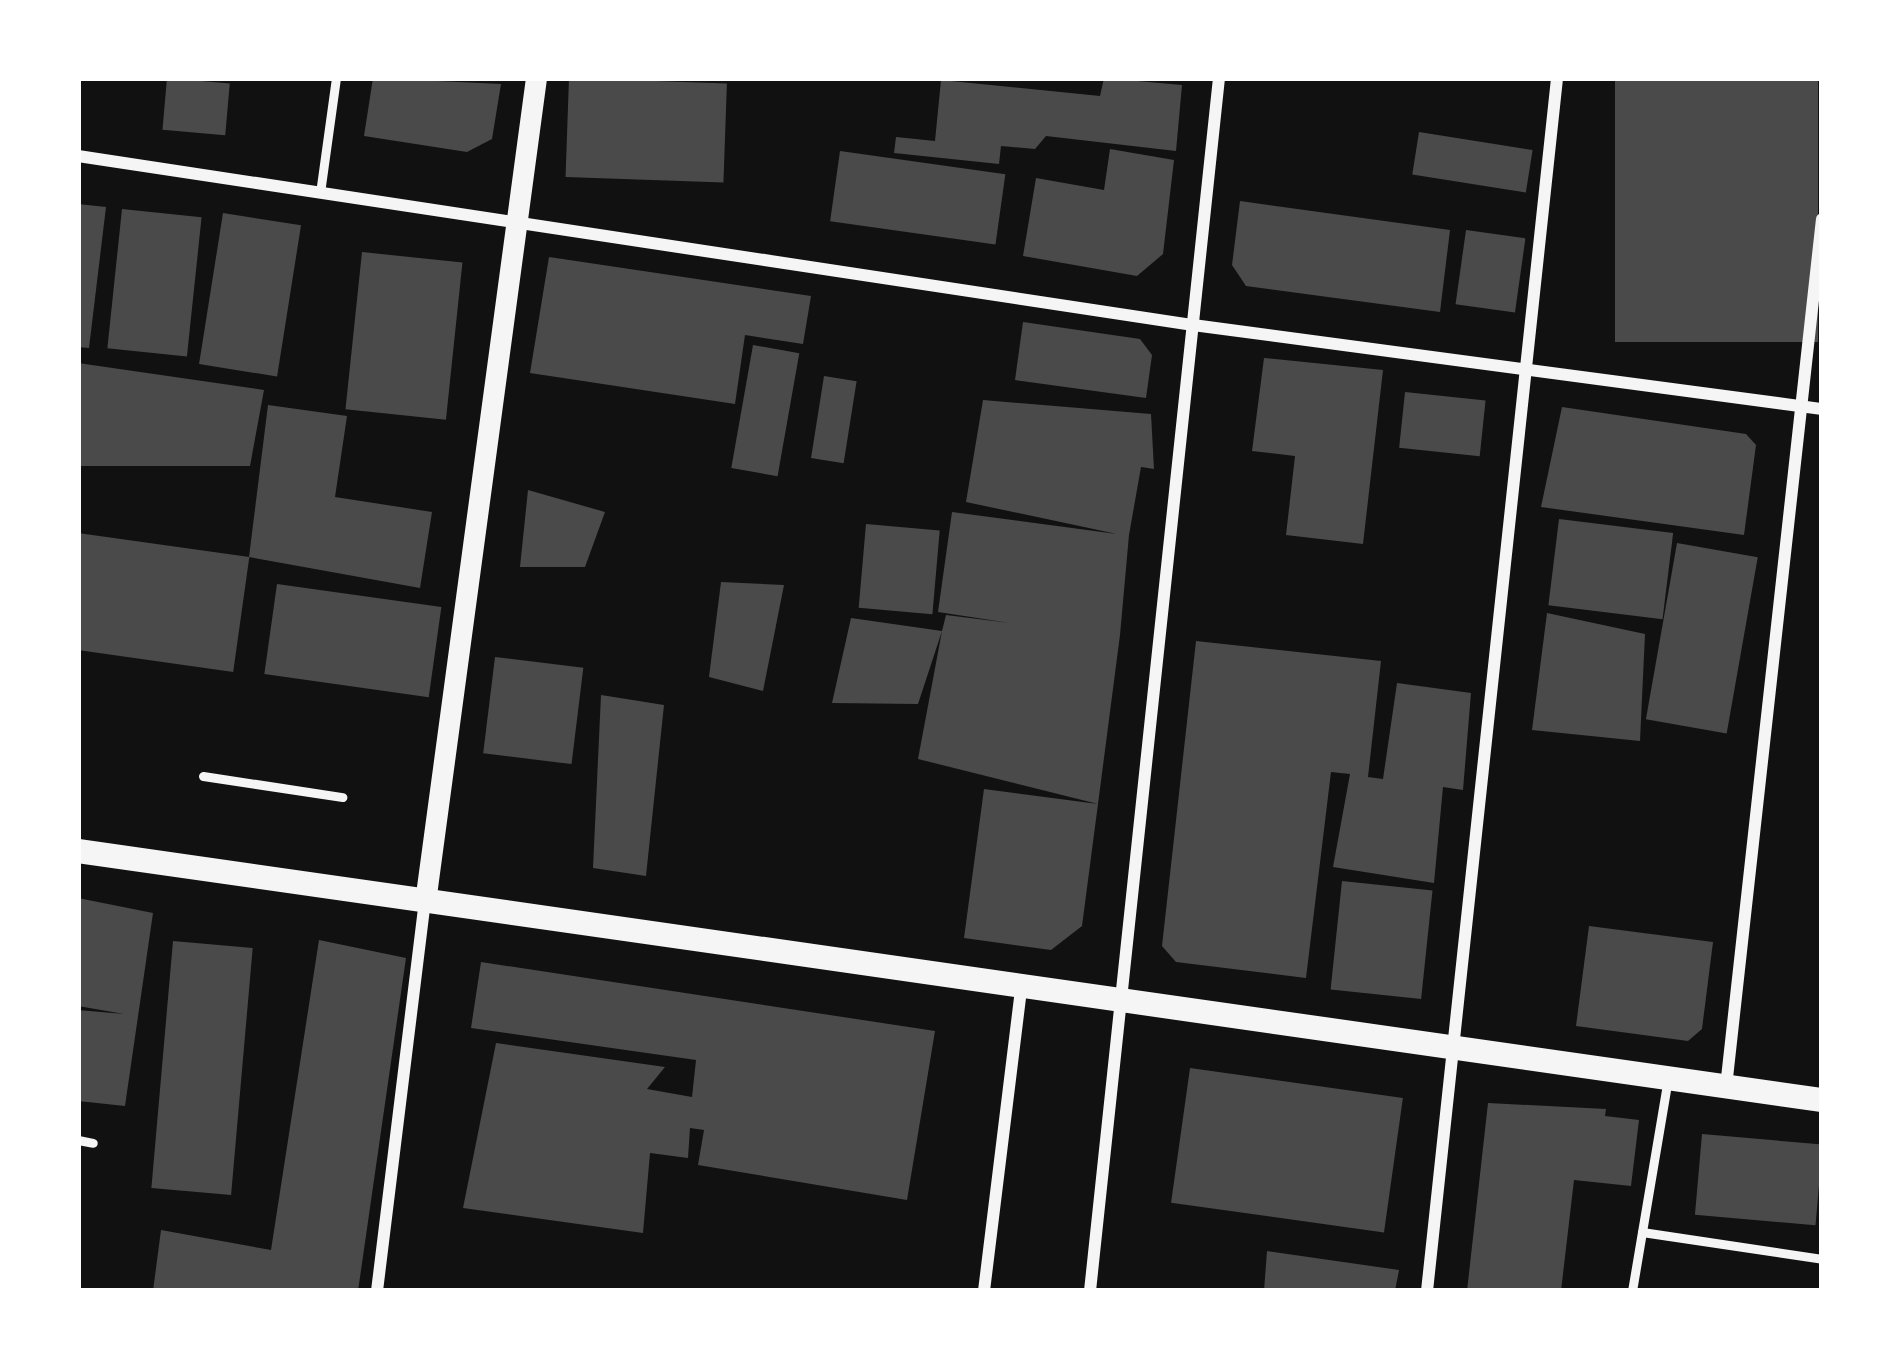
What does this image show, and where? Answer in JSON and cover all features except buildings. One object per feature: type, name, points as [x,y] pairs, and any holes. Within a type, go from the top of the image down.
[{"type":"main road","points":[[78,851],[1822,1100]]},
{"type":"street","points":[[377,1291],[536,78]]},
{"type":"street","points":[[1090,1291],[1219,78]]},
{"type":"street","points":[[1427,1291],[1556,78]]},
{"type":"street","points":[[78,155],[1193,325],[1822,409]]},
{"type":"street","points":[[1726,1087],[1822,219]]},
{"type":"street","points":[[984,1291],[1021,988]]},
{"type":"lane","points":[[320,194],[336,78]]},
{"type":"lane","points":[[203,776],[343,797]]},
{"type":"lane","points":[[1632,1291],[1668,1079]]},
{"type":"lane","points":[[78,1140],[93,1143]]},
{"type":"lane","points":[[1642,1232],[1822,1259]]}]
